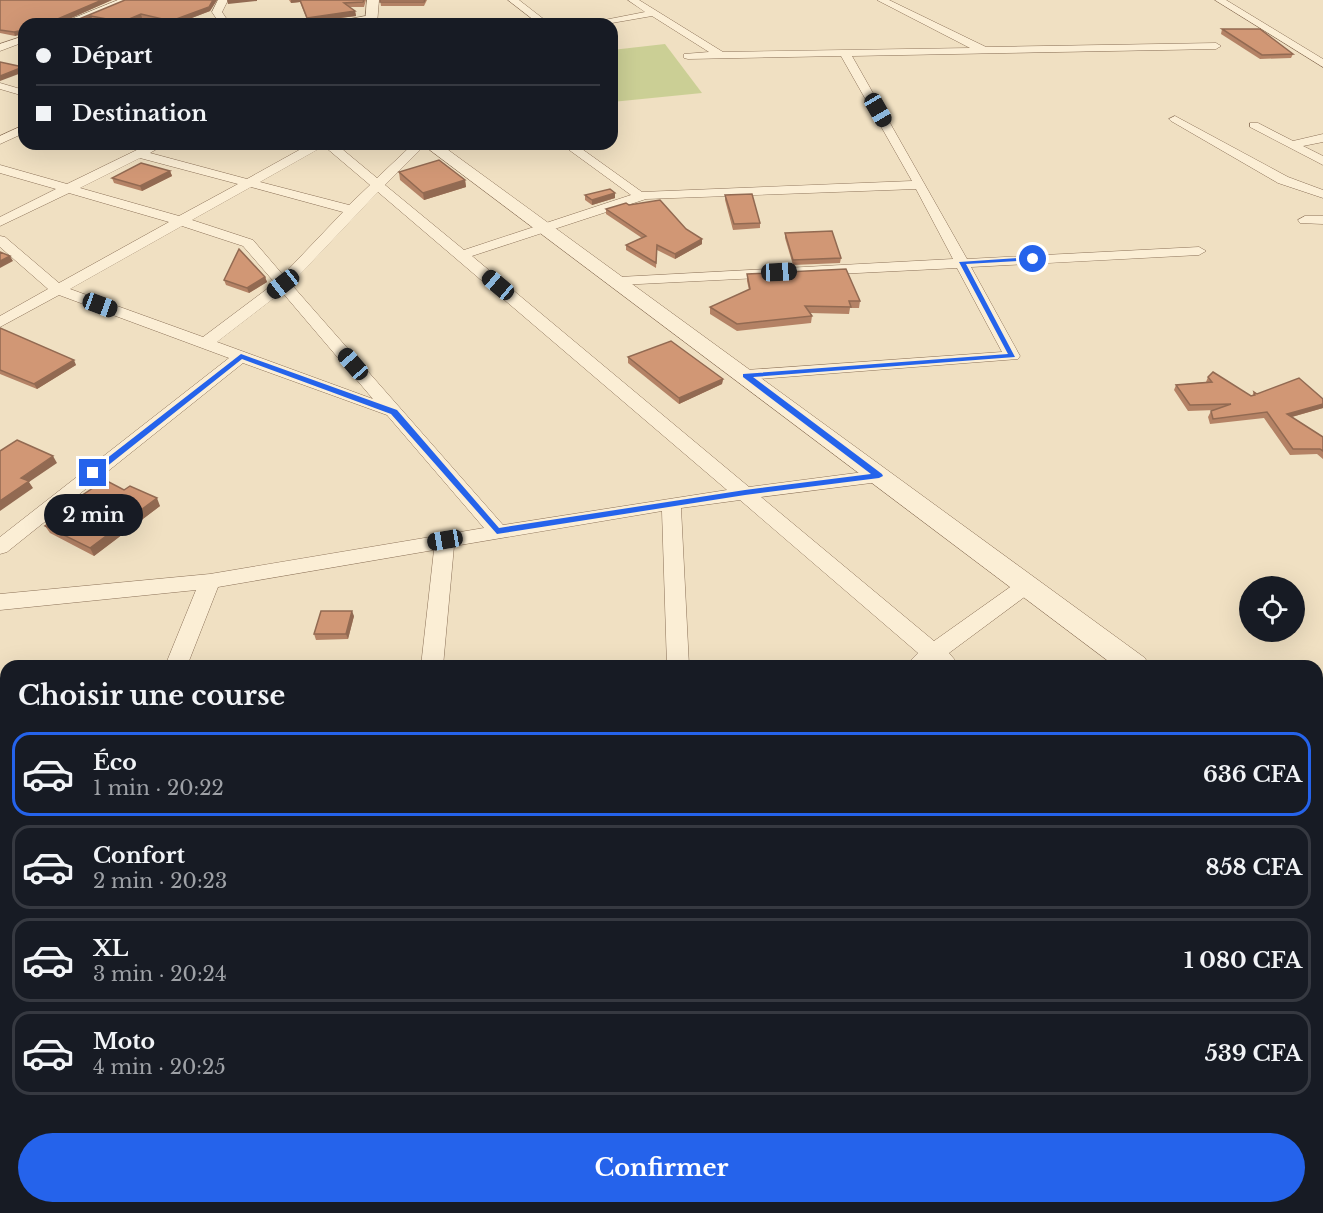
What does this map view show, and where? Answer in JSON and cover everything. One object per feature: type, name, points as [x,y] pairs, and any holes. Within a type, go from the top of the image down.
[{"type":"street","points":[[80,18],[126,0]]},
{"type":"street","points":[[221,18],[217,12],[223,0]]},
{"type":"street","points":[[371,18],[373,0]]},
{"type":"street","points":[[513,0],[537,18]]},
{"type":"street","points":[[633,0],[720,56]]},
{"type":"street","points":[[882,0],[986,52]]},
{"type":"street","points":[[1220,0],[1323,64]]},
{"type":"street","points":[[618,19],[653,13]]},
{"type":"street","points":[[0,48],[6,43]]},
{"type":"street","points":[[688,56],[846,55],[1216,46]]},
{"type":"street","points":[[746,375],[1012,356],[920,184],[846,55]]},
{"type":"street","points":[[0,87],[18,92]]},
{"type":"street","points":[[1175,118],[1282,180],[1323,194]]},
{"type":"street","points":[[1254,125],[1323,161]]},
{"type":"street","points":[[0,140],[18,132]]},
{"type":"street","points":[[1290,145],[1323,138]]},
{"type":"street","points":[[0,222],[146,150]]},
{"type":"street","points":[[0,322],[308,150]]},
{"type":"street","points":[[336,150],[942,660]]},
{"type":"street","points":[[206,344],[283,284],[351,210],[414,150]]},
{"type":"street","points":[[438,150],[543,228],[620,281],[1127,660]]},
{"type":"street","points":[[575,150],[640,196]]},
{"type":"street","points":[[138,154],[245,184],[351,210]]},
{"type":"street","points":[[0,169],[248,243],[497,531]]},
{"type":"street","points":[[462,255],[640,196],[920,184]]},
{"type":"street","points":[[1305,220],[1323,220]]},
{"type":"street","points":[[0,240],[58,290],[394,412]]},
{"type":"street","points":[[620,281],[1199,251]]},
{"type":"street","points":[[0,547],[241,356]]},
{"type":"street","points":[[0,602],[210,581],[671,503],[879,476]]},
{"type":"street","points":[[671,503],[678,660]]},
{"type":"street","points":[[433,660],[445,540]]},
{"type":"street","points":[[178,660],[210,581]]},
{"type":"street","points":[[923,660],[1027,585]]},
{"type":"green space","points":[[665,44],[702,93],[618,101],[618,49]]},
{"type":"building","points":[[0,0],[102,0],[60,18],[18,18],[18,31],[0,30]]},
{"type":"building","points":[[125,0],[213,0],[209,7],[179,18],[158,18],[141,14],[132,18],[91,16],[82,18]]},
{"type":"building","points":[[300,0],[364,0],[363,2],[344,3],[355,11],[307,18]]},
{"type":"building","points":[[380,0],[425,0],[424,2],[380,2]]},
{"type":"building","points":[[1222,29],[1260,29],[1293,54],[1262,55]]},
{"type":"building","points":[[0,62],[18,66],[18,69],[0,76]]},
{"type":"building","points":[[439,160],[465,180],[423,193],[399,172]]},
{"type":"building","points":[[141,163],[170,171],[140,186],[112,178]]},
{"type":"building","points":[[610,189],[615,193],[592,200],[585,195]]},
{"type":"building","points":[[752,194],[760,223],[734,224],[725,195]]},
{"type":"building","points":[[660,200],[686,229],[702,239],[675,254],[657,245],[656,263],[626,245],[646,236],[606,209],[626,203],[629,205]]},
{"type":"building","points":[[832,231],[841,258],[793,260],[785,233]]},
{"type":"building","points":[[239,249],[265,277],[247,288],[224,280]]},
{"type":"building","points":[[0,252],[10,256],[0,261]]},
{"type":"building","points":[[846,269],[860,301],[849,301],[851,307],[805,306],[812,316],[737,324],[710,307],[750,289],[747,274]]},
{"type":"building","points":[[0,328],[74,360],[34,384],[0,370]]},
{"type":"building","points":[[671,341],[723,379],[679,398],[628,357]]},
{"type":"building","points":[[1213,372],[1251,396],[1255,395],[1254,392],[1257,394],[1299,378],[1323,399],[1323,404],[1287,414],[1323,437],[1323,451],[1293,449],[1267,412],[1213,419],[1211,411],[1231,404],[1190,405],[1176,385],[1212,382],[1208,377]]},
{"type":"building","points":[[17,440],[53,456],[21,478],[29,481],[0,501],[0,451]]},
{"type":"building","points":[[105,480],[124,490],[130,486],[157,498],[90,548],[45,526],[79,502],[75,500]]},
{"type":"building","points":[[321,611],[352,611],[346,634],[314,634]]},
{"type":"route","points":[[93,473],[241,356],[394,412],[497,531],[745,492],[879,476],[746,375],[1012,356],[962,262],[1033,259]]}]
